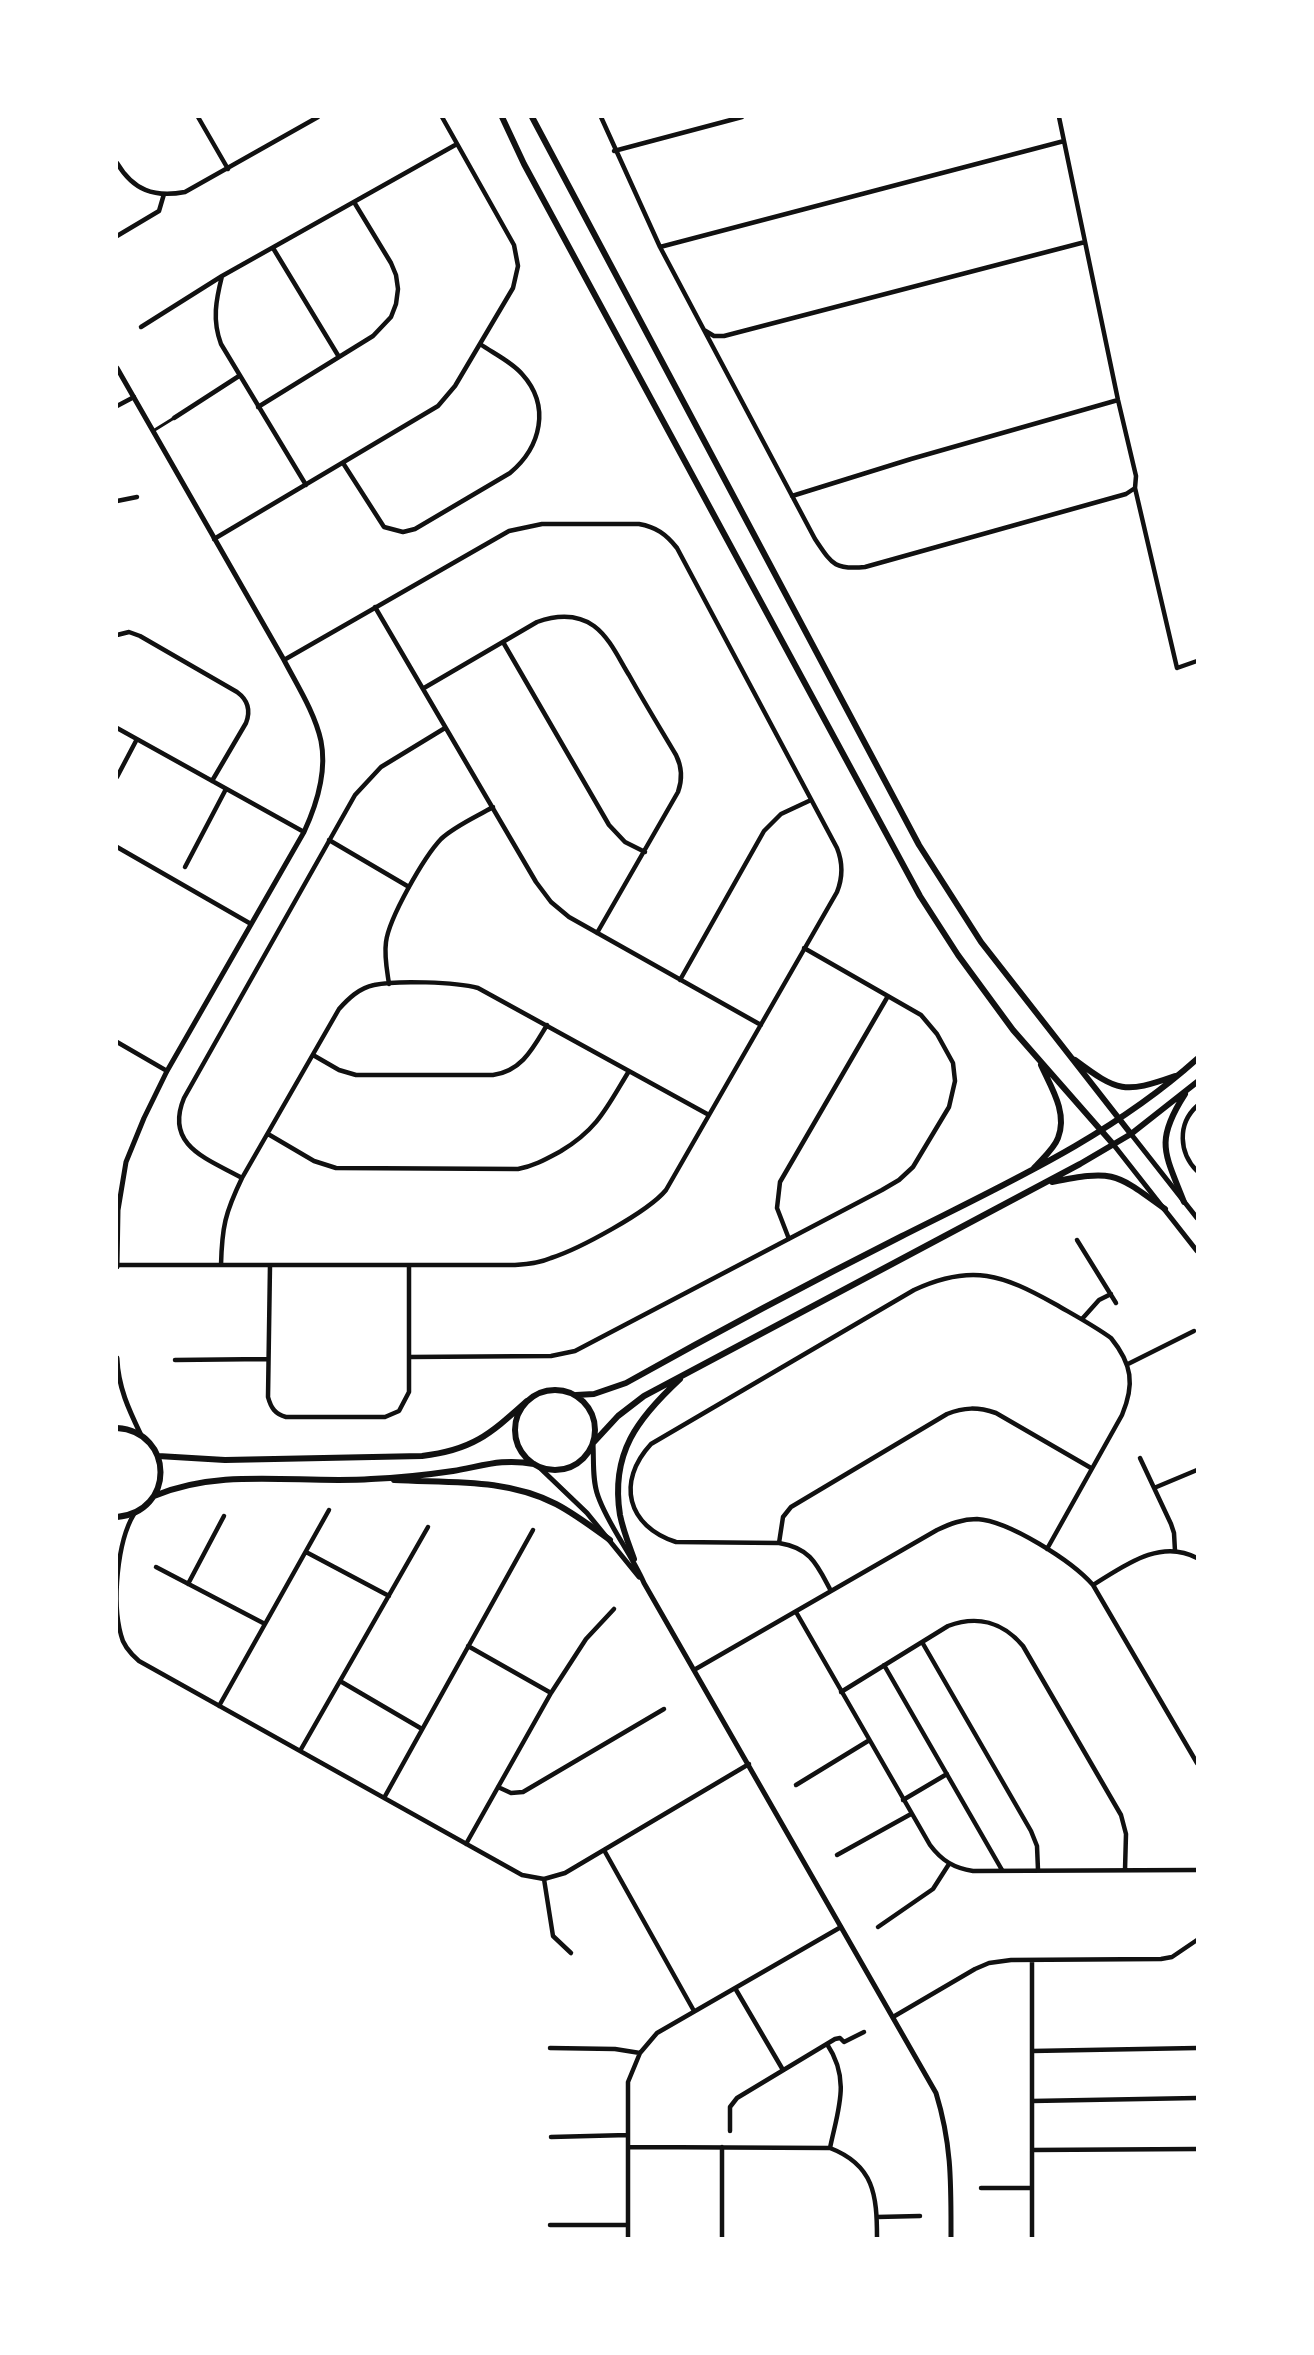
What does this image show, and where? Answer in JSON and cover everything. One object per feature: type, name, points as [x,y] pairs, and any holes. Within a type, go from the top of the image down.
[{"type":"main road","points":[[502,117],[524,164],[920,896],[976,981],[1036,1056],[1113,1144]]},
{"type":"main road","points":[[532,117],[919,845],[981,942],[1131,1134]]},
{"type":"main road","points":[[1069,1055],[1105,1082],[1122,1088],[1144,1087],[1181,1074]]},
{"type":"main road","points":[[1031,1172],[1058,1139],[1061,1124],[1057,1100],[1036,1056]]},
{"type":"main road","points":[[158,1456],[225,1460],[422,1456],[445,1454],[466,1447],[486,1437],[536,1395],[556,1390],[576,1395],[594,1394],[626,1383],[861,1256],[1031,1172],[1102,1131],[1181,1074],[1197,1059]]},
{"type":"main road","points":[[370,1479],[455,1470],[495,1461],[510,1461],[552,1471],[577,1464],[587,1456],[594,1443],[631,1406],[689,1371],[1045,1183],[1131,1134],[1197,1082]]},
{"type":"main road","points":[[1184,1202],[1166,1154],[1165,1136],[1171,1116],[1189,1089]]},
{"type":"main road","points":[[1045,1183],[1093,1174],[1115,1176],[1165,1209]]},
{"type":"main road","points":[[634,1559],[620,1516],[618,1484],[622,1456],[640,1421],[657,1401],[689,1371]]},
{"type":"main road","points":[[576,1395],[591,1411],[596,1431],[594,1443]]},
{"type":"main road","points":[[527,1401],[518,1417],[515,1434],[524,1456],[536,1466]]},
{"type":"main road","points":[[117,1428],[131,1430],[151,1444],[158,1456],[161,1477],[154,1496],[145,1507],[134,1514],[117,1517]]},
{"type":"main road","points":[[154,1496],[170,1489],[206,1481],[370,1479],[487,1483],[512,1488],[554,1503],[610,1540]]},
{"type":"street","points":[[198,117],[228,169]]},
{"type":"street","points":[[302,117],[306,124]]},
{"type":"street","points":[[117,163],[125,176],[142,189],[174,194],[194,188],[318,117]]},
{"type":"street","points":[[214,540],[438,406],[455,386],[513,288],[518,267],[514,245],[442,117]]},
{"type":"street","points":[[601,117],[660,247],[792,496],[830,560],[845,569],[865,567],[1126,494],[1134,488]]},
{"type":"street","points":[[615,151],[742,117]]},
{"type":"street","points":[[1059,117],[1136,476],[1134,488],[1174,659],[1178,668],[1197,661]]},
{"type":"street","points":[[660,247],[1064,141]]},
{"type":"street","points":[[141,327],[222,276],[457,144]]},
{"type":"street","points":[[117,236],[152,217],[163,203],[164,194]]},
{"type":"street","points":[[258,407],[373,336],[391,317],[398,289],[391,263],[354,202]]},
{"type":"street","points":[[704,330],[714,336],[724,336],[1085,242]]},
{"type":"street","points":[[273,248],[339,357]]},
{"type":"street","points":[[222,276],[215,310],[220,344],[306,485]]},
{"type":"street","points":[[343,463],[384,528],[404,532],[415,529],[510,473],[522,463],[538,432],[540,406],[534,388],[521,371],[480,344]]},
{"type":"street","points":[[117,368],[284,660],[307,704],[321,741],[321,776],[314,810],[304,832],[167,1071],[126,1162],[118,1210],[117,1266],[524,1264],[550,1259],[567,1252],[640,1212],[661,1197],[671,1183],[837,892],[842,873],[839,854],[677,548],[661,531],[639,524],[542,524],[520,527],[499,536],[284,660]]},
{"type":"street","points":[[153,431],[239,376]]},
{"type":"street","points":[[117,406],[134,397]]},
{"type":"street","points":[[792,496],[911,459],[1118,400]]},
{"type":"street","points":[[117,501],[137,497]]},
{"type":"street","points":[[375,607],[543,892],[564,913],[760,1025]]},
{"type":"street","points":[[424,688],[537,622],[561,616],[573,617],[595,626],[610,644],[681,766],[681,779],[678,792],[597,933]]},
{"type":"street","points":[[117,635],[129,632],[140,636],[237,692],[244,699],[249,713],[246,723],[212,781]]},
{"type":"street","points":[[503,642],[609,825],[625,842],[645,852]]},
{"type":"street","points":[[117,728],[304,832]]},
{"type":"street","points":[[242,1178],[190,1150],[179,1131],[179,1108],[356,795],[371,775],[391,760],[445,728]]},
{"type":"street","points":[[117,777],[137,739]]},
{"type":"street","points":[[184,867],[226,789]]},
{"type":"street","points":[[680,980],[764,831],[781,814],[811,800]]},
{"type":"street","points":[[389,984],[385,953],[386,939],[410,887],[441,839],[492,807]]},
{"type":"street","points":[[329,840],[410,887]]},
{"type":"street","points":[[117,847],[251,924]]},
{"type":"street","points":[[409,1357],[551,1356],[575,1351],[899,1180],[919,1159],[949,1107],[954,1090],[953,1063],[937,1034],[921,1015],[804,948]]},
{"type":"street","points":[[221,1265],[223,1221],[242,1178],[344,1003],[365,988],[389,984],[469,986],[487,992],[709,1116]]},
{"type":"street","points":[[789,1239],[777,1208],[780,1182],[888,996]]},
{"type":"street","points":[[313,1055],[339,1070],[364,1076],[493,1075],[508,1072],[521,1064],[547,1025]]},
{"type":"street","points":[[117,1042],[167,1071]]},
{"type":"street","points":[[268,1134],[314,1161],[336,1168],[518,1169],[543,1161],[589,1132],[600,1119],[629,1071]]},
{"type":"street","points":[[1197,1106],[1185,1123],[1182,1138],[1185,1153],[1197,1172]]},
{"type":"street","points":[[1131,1134],[1197,1218]]},
{"type":"street","points":[[1113,1144],[1197,1251]]},
{"type":"street","points":[[1077,1240],[1116,1302]]},
{"type":"street","points":[[270,1265],[268,1397],[278,1415],[286,1417],[385,1417],[399,1411],[409,1392],[409,1265]]},
{"type":"street","points":[[831,1591],[812,1557],[802,1550],[779,1543],[695,1543],[676,1542],[661,1537],[648,1528],[638,1515],[632,1501],[631,1478],[640,1456],[651,1444],[931,1282],[968,1275],[1005,1280],[1022,1286],[1111,1338],[1121,1350],[1128,1364],[1131,1381],[1129,1399],[1122,1415],[1047,1549]]},
{"type":"street","points":[[1082,1319],[1099,1300],[1111,1294]]},
{"type":"street","points":[[1128,1364],[1194,1331]]},
{"type":"street","points":[[117,1358],[117,1376],[141,1435]]},
{"type":"street","points":[[175,1360],[268,1359]]},
{"type":"street","points":[[779,1543],[783,1517],[790,1507],[937,1420],[959,1410],[971,1408],[996,1413],[1091,1468]]},
{"type":"street","points":[[594,1443],[594,1483],[597,1495],[634,1559],[644,1583],[936,2093],[950,2149],[951,2238]]},
{"type":"street","points":[[1140,1458],[1174,1533],[1175,1551]]},
{"type":"street","points":[[536,1466],[575,1502],[610,1540],[644,1583]]},
{"type":"street","points":[[1154,1488],[1197,1470]]},
{"type":"street","points":[[219,1706],[329,1510]]},
{"type":"street","points":[[134,1514],[122,1537],[117,1582],[121,1635],[131,1654],[139,1662],[522,1875],[544,1879],[565,1873],[749,1764]]},
{"type":"street","points":[[188,1584],[224,1516]]},
{"type":"street","points":[[694,1670],[937,1530],[964,1520],[992,1522],[1047,1549],[1077,1570],[1093,1585],[1197,1763]]},
{"type":"street","points":[[300,1751],[428,1527]]},
{"type":"street","points":[[384,1798],[533,1530]]},
{"type":"street","points":[[1093,1585],[1140,1557],[1160,1551],[1175,1551],[1197,1558]]},
{"type":"street","points":[[306,1552],[388,1596]]},
{"type":"street","points":[[156,1567],[265,1624]]},
{"type":"street","points":[[466,1844],[551,1693],[586,1639],[614,1609]]},
{"type":"street","points":[[796,1611],[911,1814],[938,1856],[949,1864],[973,1870],[1197,1870]]},
{"type":"street","points":[[841,1692],[948,1626],[971,1620],[995,1624],[1015,1636],[1121,1815],[1126,1834],[1125,1870]]},
{"type":"street","points":[[922,1642],[1031,1831],[1037,1846],[1038,1870]]},
{"type":"street","points":[[468,1646],[551,1693]]},
{"type":"street","points":[[884,1665],[1002,1870]]},
{"type":"street","points":[[340,1681],[422,1729]]},
{"type":"street","points":[[498,1787],[511,1793],[523,1792],[664,1709]]},
{"type":"street","points":[[796,1785],[868,1741]]},
{"type":"street","points":[[903,1800],[947,1774]]},
{"type":"street","points":[[837,1856],[911,1814]]},
{"type":"street","points":[[604,1850],[694,2011]]},
{"type":"street","points":[[878,1927],[933,1889],[949,1864]]},
{"type":"street","points":[[544,1879],[553,1936],[571,1953]]},
{"type":"street","points":[[628,2238],[628,2082],[640,2053],[657,2033],[841,1927]]},
{"type":"street","points":[[893,2017],[989,1963],[1011,1960],[1161,1959],[1172,1957],[1197,1940]]},
{"type":"street","points":[[1032,1960],[1032,2238]]},
{"type":"street","points":[[735,1988],[783,2070]]},
{"type":"street","points":[[730,2131],[730,2107],[734,2100],[838,2038],[845,2042],[864,2032]]},
{"type":"street","points":[[827,2044],[839,2065],[842,2087],[830,2148]]},
{"type":"street","points":[[550,2048],[615,2049],[640,2053]]},
{"type":"street","points":[[1032,2051],[1197,2048]]},
{"type":"street","points":[[1032,2101],[1197,2098]]},
{"type":"street","points":[[551,2137],[628,2135]]},
{"type":"street","points":[[628,2147],[830,2148],[855,2161],[864,2172],[876,2197],[877,2238]]},
{"type":"street","points":[[722,2147],[722,2238]]},
{"type":"street","points":[[1032,2150],[1197,2149]]},
{"type":"street","points":[[981,2188],[1032,2188]]},
{"type":"street","points":[[877,2217],[920,2216]]},
{"type":"street","points":[[550,2225],[628,2225]]}]
